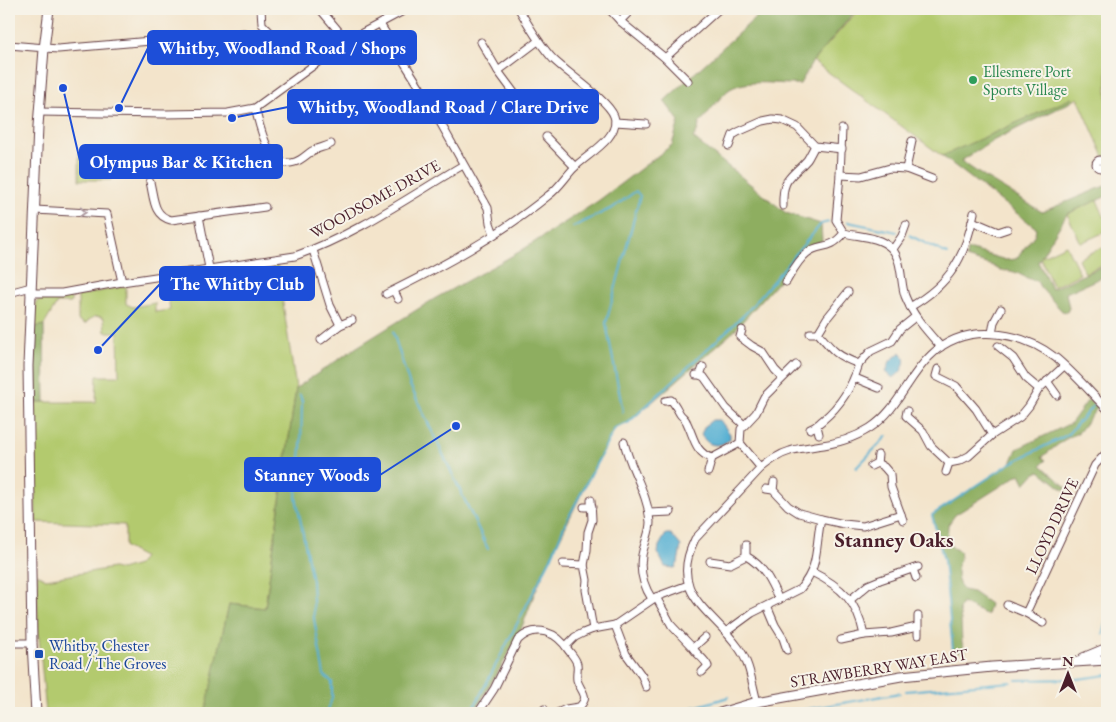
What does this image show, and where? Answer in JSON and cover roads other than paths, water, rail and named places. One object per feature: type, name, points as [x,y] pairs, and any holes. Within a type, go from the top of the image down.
[{"type":"main road","points":[[36,713],[32,642],[28,402],[39,112],[48,9]]},
{"type":"main road","name":"STRAWBERRY WAY EAST","points":[[1074,661],[1107,648]]},
{"type":"main road","name":"STRAWBERRY WAY EAST","points":[[720,713],[757,702],[901,676],[965,669],[1107,660]]},
{"type":"street","points":[[261,9],[259,25],[273,35]]},
{"type":"street","points":[[320,9],[347,41]]},
{"type":"street","points":[[39,112],[174,114],[228,112],[255,108],[347,41],[407,9]]},
{"type":"street","points":[[386,294],[463,254],[494,234],[550,194],[575,167],[610,136],[616,122],[610,108],[554,59],[538,41],[518,9]]},
{"type":"street","points":[[609,9],[620,21],[665,58],[688,81]]},
{"type":"street","points":[[620,21],[632,9]]},
{"type":"street","points":[[665,58],[719,9]]},
{"type":"street","points":[[380,24],[416,80],[488,208],[494,234]]},
{"type":"street","points":[[9,45],[58,49],[244,33]]},
{"type":"street","points":[[498,71],[538,41]]},
{"type":"street","points":[[481,42],[498,71],[518,98]]},
{"type":"street","points":[[255,108],[267,148],[275,157],[283,162],[293,163],[312,151],[331,144]]},
{"type":"street","points":[[729,146],[734,135],[738,132],[763,120],[773,119],[782,120],[797,127],[814,146],[842,149]]},
{"type":"street","points":[[616,122],[646,124]]},
{"type":"street","points":[[842,129],[836,220],[844,233],[875,239],[892,249],[899,266],[904,295],[915,317],[941,346]]},
{"type":"street","points":[[545,137],[575,167]]},
{"type":"street","points":[[906,169],[912,141]]},
{"type":"street","points":[[781,201],[786,182],[808,160],[814,146]]},
{"type":"street","name":"WOODSOME DRIVE","points":[[9,293],[31,290],[62,293],[209,268],[278,260],[295,256],[313,250],[351,232],[463,165]]},
{"type":"street","points":[[840,175],[861,176],[890,168],[906,169],[932,179]]},
{"type":"street","points":[[150,182],[157,212],[161,216],[172,220],[265,207]]},
{"type":"street","points":[[35,210],[107,214],[122,282]]},
{"type":"street","points":[[910,307],[934,292],[952,271],[960,257],[974,213]]},
{"type":"street","points":[[199,216],[209,268]]},
{"type":"street","points":[[972,221],[1004,233]]},
{"type":"street","points":[[892,249],[902,236],[906,225]]},
{"type":"street","points":[[786,282],[795,266],[807,252],[834,244],[844,233]]},
{"type":"street","points":[[313,250],[330,304],[340,325]]},
{"type":"street","points":[[394,291],[398,299]]},
{"type":"street","points":[[818,333],[827,318],[848,292]]},
{"type":"street","points":[[992,333],[994,322],[1002,309]]},
{"type":"street","points":[[815,429],[843,400],[855,378],[859,364],[871,351],[892,341],[900,329],[915,317]]},
{"type":"street","points":[[321,340],[340,325],[352,320]]},
{"type":"street","points":[[810,333],[818,333],[834,352],[844,359],[859,364]]},
{"type":"street","points":[[757,702],[747,664],[740,648],[698,602],[688,585],[687,562],[689,551],[695,538],[770,460],[790,451],[843,441],[870,428],[888,415],[930,356],[941,346],[963,336],[992,333],[1012,336],[1043,349],[1064,366],[1107,408]]},
{"type":"street","points":[[739,335],[763,352],[782,377]]},
{"type":"street","points":[[998,346],[1013,358],[1026,378],[1040,389]]},
{"type":"street","points":[[761,468],[740,443],[740,434],[744,425],[756,413],[764,397],[796,365]]},
{"type":"street","points":[[949,463],[970,456],[992,435],[1020,417],[1030,406],[1040,389],[1064,366]]},
{"type":"street","points":[[700,372],[726,408],[744,425]]},
{"type":"street","points":[[935,375],[956,386],[976,408],[992,435]]},
{"type":"street","points":[[855,378],[879,388]]},
{"type":"street","points":[[1047,381],[1057,395]]},
{"type":"street","points":[[670,399],[688,424],[689,430],[700,451],[705,456],[712,458],[740,443]]},
{"type":"street","points":[[904,415],[923,431],[931,446],[949,463]]},
{"type":"street","points":[[624,442],[628,461],[636,474],[649,513],[650,529],[642,552],[641,572],[643,580],[672,626],[710,667],[702,672]]},
{"type":"street","name":"LLOYD DRIVE","points":[[1026,613],[1095,465],[1107,453]]},
{"type":"street","points":[[774,482],[770,490],[782,502],[794,510],[820,519],[863,526],[902,517],[891,487],[890,474],[884,467],[874,464],[878,455]]},
{"type":"street","points":[[708,472],[712,458]]},
{"type":"street","points":[[946,472],[949,463]]},
{"type":"street","points":[[589,505],[592,520],[588,532],[584,565],[587,580],[586,590],[593,629]]},
{"type":"street","points":[[649,513],[672,512]]},
{"type":"street","points":[[726,632],[752,613],[800,589],[812,572],[817,554],[820,519]]},
{"type":"street","points":[[746,545],[746,556]]},
{"type":"street","points":[[746,556],[763,569],[779,600]]},
{"type":"street","points":[[710,561],[730,564],[746,556]]},
{"type":"street","points":[[563,564],[584,565]]},
{"type":"street","points":[[850,600],[868,585],[916,568],[916,578]]},
{"type":"street","points":[[812,572],[833,583],[850,600],[861,623],[864,635]]},
{"type":"street","points":[[566,646],[575,637],[593,629],[614,625],[654,598],[688,585]]},
{"type":"street","points":[[1007,605],[1044,623]]},
{"type":"street","points":[[767,606],[787,650]]},
{"type":"street","points":[[918,616],[918,635]]},
{"type":"street","points":[[614,625],[626,654],[642,676],[646,687]]},
{"type":"street","points":[[841,640],[917,627]]},
{"type":"street","points":[[478,713],[494,689],[518,640],[524,634],[539,630],[547,631],[554,635],[566,646],[577,663],[577,680],[583,690],[584,701],[579,707],[562,710],[557,713]]},
{"type":"street","points":[[693,648],[705,637]]},
{"type":"street","points":[[9,643],[32,642]]},
{"type":"water","points":[[901,352],[904,363],[899,373],[893,378],[886,372],[890,361]]},
{"type":"water","points":[[712,420],[720,420],[730,434],[730,439],[718,445],[707,442],[701,434],[705,426]]},
{"type":"water","points":[[666,534],[671,534],[681,546],[678,563],[675,568],[665,567],[658,553],[659,546]]},
{"type":"waterway","points":[[573,227],[614,207],[636,191],[640,196],[606,323],[623,412]]},
{"type":"waterway","points":[[471,713],[551,558],[565,524],[615,428],[628,423],[746,313],[821,224],[829,222]]},
{"type":"waterway","points":[[848,222],[897,232]]},
{"type":"waterway","points":[[909,235],[947,254]]},
{"type":"waterway","points":[[393,332],[409,383],[488,549]]},
{"type":"waterway","points":[[300,395],[302,401],[301,448],[296,497],[312,581],[314,619],[324,675],[332,682],[332,698],[327,713]]},
{"type":"waterway","points":[[953,651],[944,561],[932,515],[1011,463],[1067,435],[1094,405]]},
{"type":"waterway","points":[[856,468],[887,436]]},
{"type":"waterway","points":[[1103,635],[1107,621]]},
{"type":"waterway","points":[[1016,680],[1078,679],[1107,675]]},
{"type":"waterway","points":[[906,691],[1011,682]]},
{"type":"waterway","points":[[791,712],[900,693]]},
{"type":"waterway","points":[[674,713],[729,697]]},
{"type":"place","name":"Ellesmere Port Sports Village","points":[[973,80]]},
{"type":"place","name":"Olympus Bar & Kitchen","points":[[63,88]]},
{"type":"place","name":"Whitby, Woodland Road / Shops","points":[[119,108]]},
{"type":"place","name":"Whitby, Woodland Road / Clare Drive","points":[[232,118]]},
{"type":"place","name":"The Whitby Club","points":[[98,350]]},
{"type":"place","name":"Stanney Woods","points":[[456,426]]},
{"type":"place","name":"Whitby, Chester Road / The Groves","points":[[39,654]]},
{"type":"district","name":"Stanney Oaks","points":[[894,539]]}]
